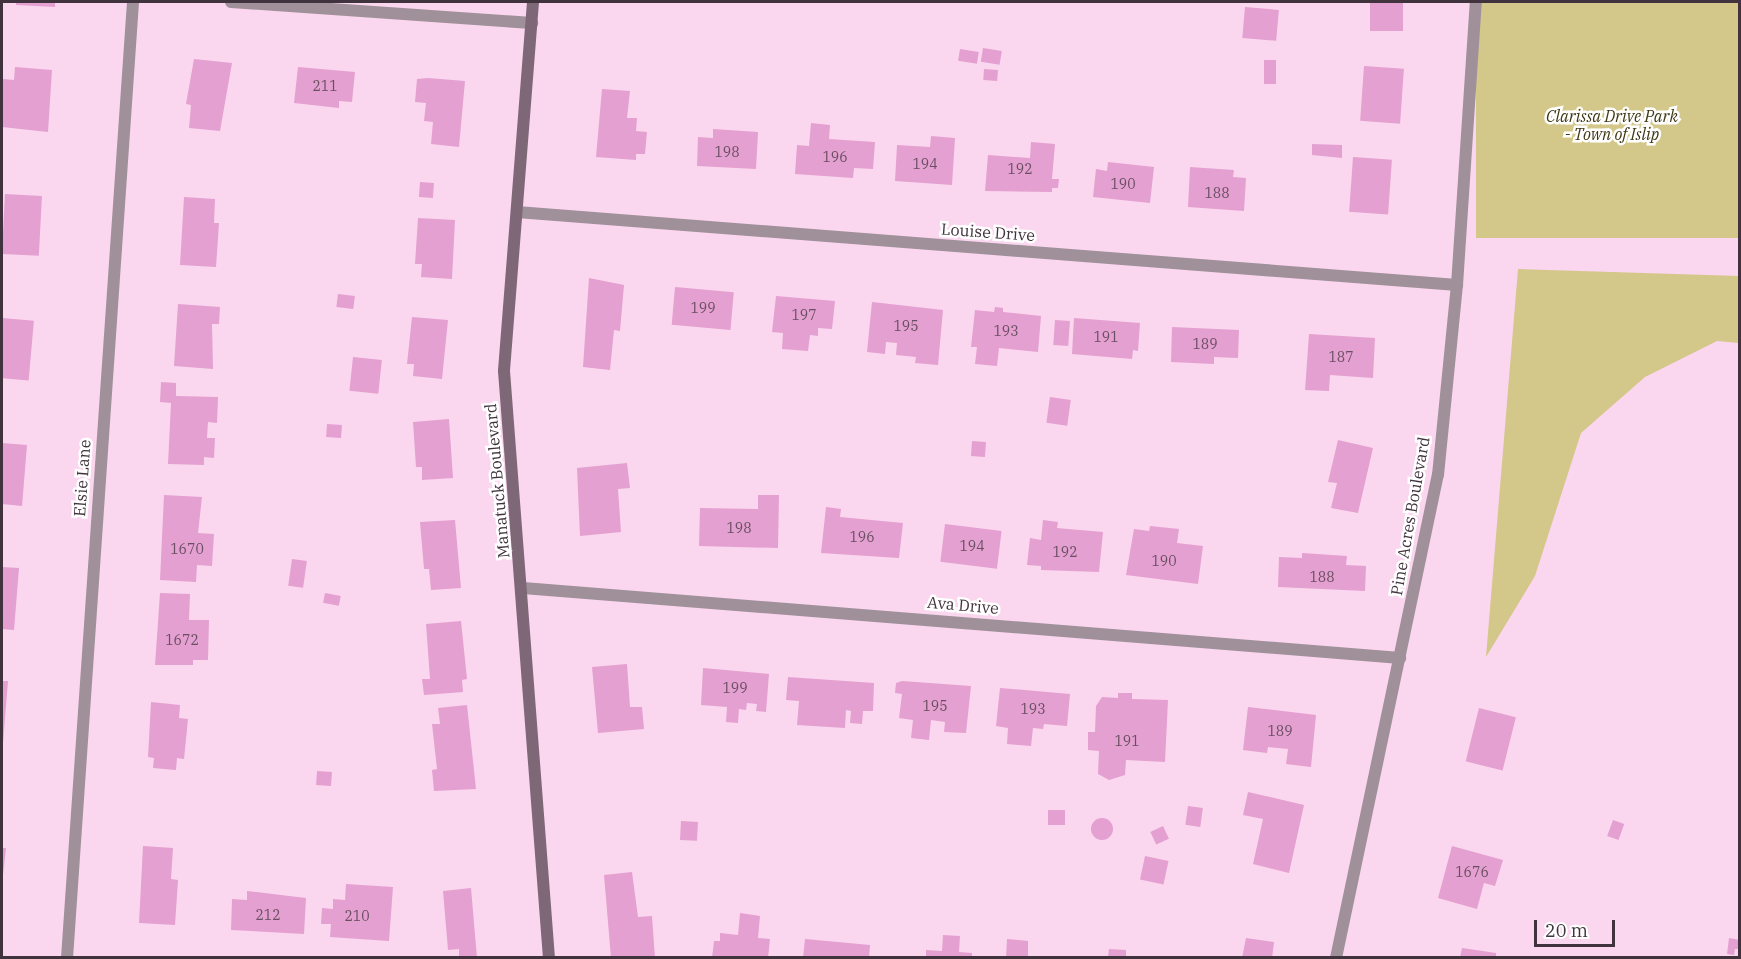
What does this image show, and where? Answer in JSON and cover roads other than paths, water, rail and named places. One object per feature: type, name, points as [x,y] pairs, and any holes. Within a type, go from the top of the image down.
[{"type":"street","name":"Elsie Lane","points":[[67,957],[133,2]]},
{"type":"street","points":[[231,2],[532,23]]},
{"type":"street","name":"Manatuck Boulevard","points":[[533,2],[504,371],[524,588],[549,957]]},
{"type":"street","name":"Pine Acres Boulevard","points":[[1336,957],[1438,475],[1457,285],[1476,2]]},
{"type":"street","name":"Louise Drive","points":[[517,212],[1457,285]]},
{"type":"street","name":"Ava Drive","points":[[524,588],[1400,658]]},
{"type":"park label","name":"Clarissa Drive Park - Town of Islip","points":[[1612,125]]}]
